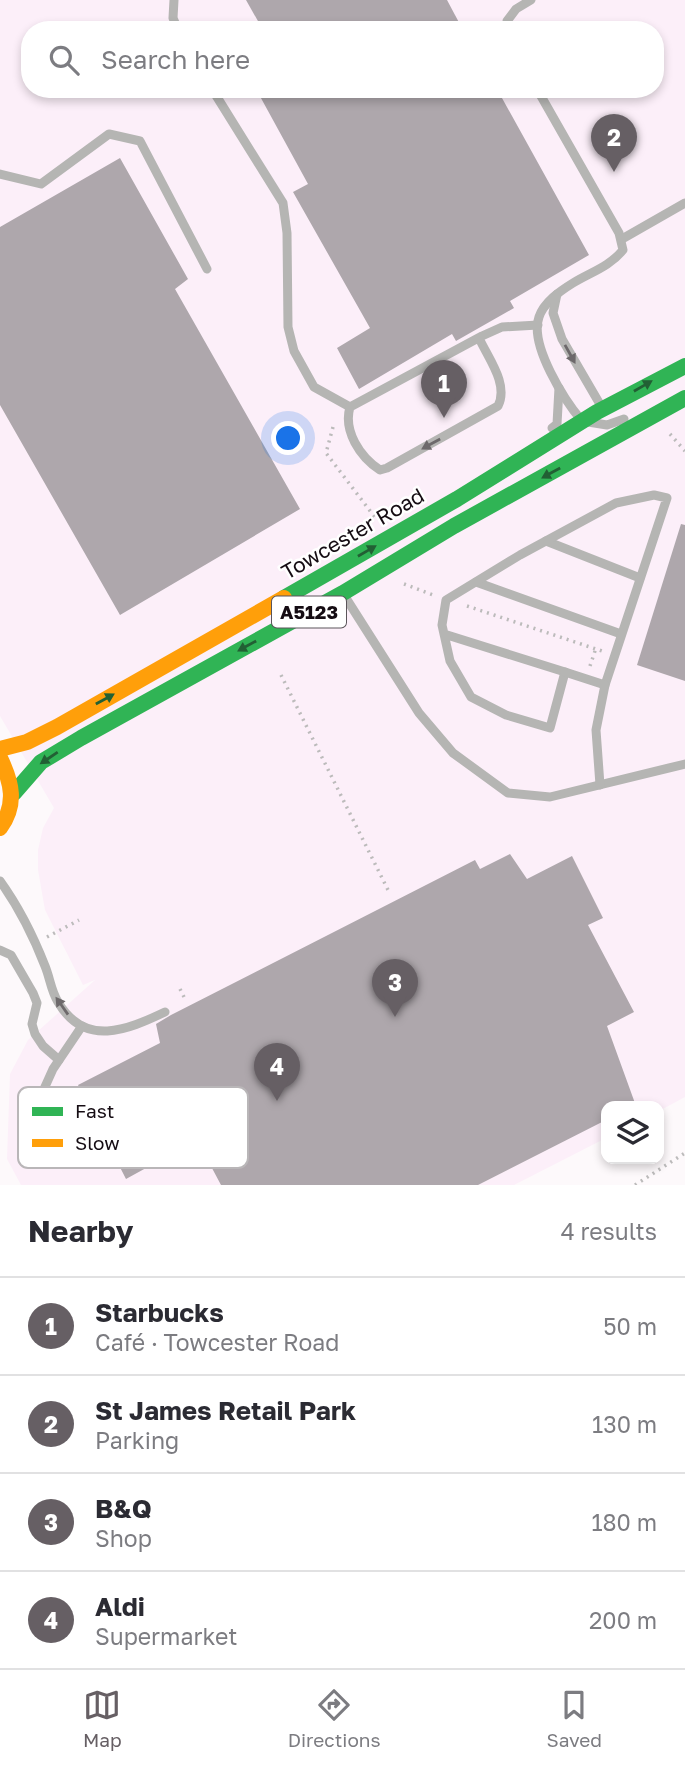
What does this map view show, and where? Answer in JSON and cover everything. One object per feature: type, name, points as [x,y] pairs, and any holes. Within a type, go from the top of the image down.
[{"type":"main road","name":"Towcester Road","points":[[14,793],[41,762],[343,593],[454,526],[607,425],[656,378],[685,366]]},
{"type":"main road","name":"Towcester Road","points":[[0,750],[27,742],[57,727],[331,572],[582,421],[607,425],[679,401]]},
{"type":"main road","points":[[0,758],[12,780],[14,793]]},
{"type":"main road","name":"A5123","points":[[0,828],[9,815],[14,793]]},
{"type":"lane","points":[[174,0],[174,21]]},
{"type":"lane","points":[[507,21],[516,9],[531,0]]},
{"type":"lane","points":[[218,98],[283,203],[287,233],[288,327],[294,351],[314,387],[350,407]]},
{"type":"lane","points":[[542,98],[622,239],[623,250],[613,262],[557,294],[538,318],[541,349],[567,403],[582,421]]},
{"type":"lane","points":[[0,174],[41,184],[109,134],[140,141],[207,270]]},
{"type":"lane","points":[[622,239],[685,202]]},
{"type":"lane","points":[[557,294],[553,313],[562,339],[607,425]]},
{"type":"lane","points":[[479,338],[501,384],[498,406],[380,470],[368,462],[348,427],[350,407],[479,338],[502,327],[538,325]]},
{"type":"lane","points":[[476,487],[557,424],[559,387]]},
{"type":"lane","points":[[565,672],[550,728],[506,715],[471,697],[450,661],[442,625],[446,600],[616,503],[654,495],[667,498],[606,685],[596,730],[600,785]]},
{"type":"lane","points":[[546,541],[640,578]]},
{"type":"lane","points":[[331,572],[419,713],[453,753],[508,793],[550,797],[685,764]]},
{"type":"lane","points":[[476,582],[621,634]]},
{"type":"lane","points":[[444,634],[606,685]]},
{"type":"lane","points":[[0,881],[34,942],[56,1000],[67,1015],[82,1026],[104,1033],[134,1027],[165,1012]]},
{"type":"lane","points":[[0,950],[11,955],[33,993],[37,1003],[32,1024],[35,1034],[43,1046],[59,1060]]},
{"type":"lane","points":[[45,1087],[82,1026]]},
{"type":"path","points":[[340,402],[326,453],[380,524]]},
{"type":"path","points":[[281,675],[389,892]]},
{"type":"path","points":[[180,989],[185,999]]},
{"type":"path","points":[[635,1185],[685,1153]]},
{"type":"shaded area","points":[[0,0],[685,0],[685,1097],[664,1108],[664,1101],[601,1101],[601,1141],[514,1185],[21,1185],[7,1159],[10,1074],[28,1040],[95,980],[83,985],[45,910],[38,870],[38,850],[43,828],[54,808],[0,716]]},
{"type":"building","points":[[246,0],[447,0],[458,21],[258,21]]},
{"type":"building","points":[[261,98],[502,98],[589,255],[510,301],[514,308],[456,341],[452,334],[359,389],[337,348],[370,328],[293,192],[308,184]]},
{"type":"building","points":[[120,158],[188,279],[175,289],[300,509],[120,615],[0,405],[0,227]]},
{"type":"building","points":[[681,524],[685,525],[685,681],[637,665]]},
{"type":"building","points":[[510,854],[527,879],[572,856],[603,918],[588,925],[634,1012],[607,1026],[634,1101],[601,1101],[601,1123],[478,1185],[221,1185],[212,1168],[248,1168],[248,1087],[79,1087],[78,1085],[160,1043],[156,1024],[171,1015],[475,860],[480,869]]},
{"type":"building","points":[[120,1168],[146,1168],[126,1179]]},
{"type":"traffic: fast","points":[[284,598],[457,499],[597,412],[685,366]]},
{"type":"traffic: fast","points":[[14,793],[41,762],[81,738],[343,593],[454,526],[685,398]]},
{"type":"traffic: slow","points":[[0,749],[27,742],[57,727],[284,598]]},
{"type":"traffic: slow","points":[[0,758],[11,793],[9,810],[0,828]]},
{"type":"place","name":"St James Retail Park","points":[[614,172]]},
{"type":"place","name":"Starbucks","points":[[444,418]]},
{"type":"place","name":"B&Q","points":[[395,1017]]},
{"type":"place","name":"Aldi","points":[[277,1101]]}]
